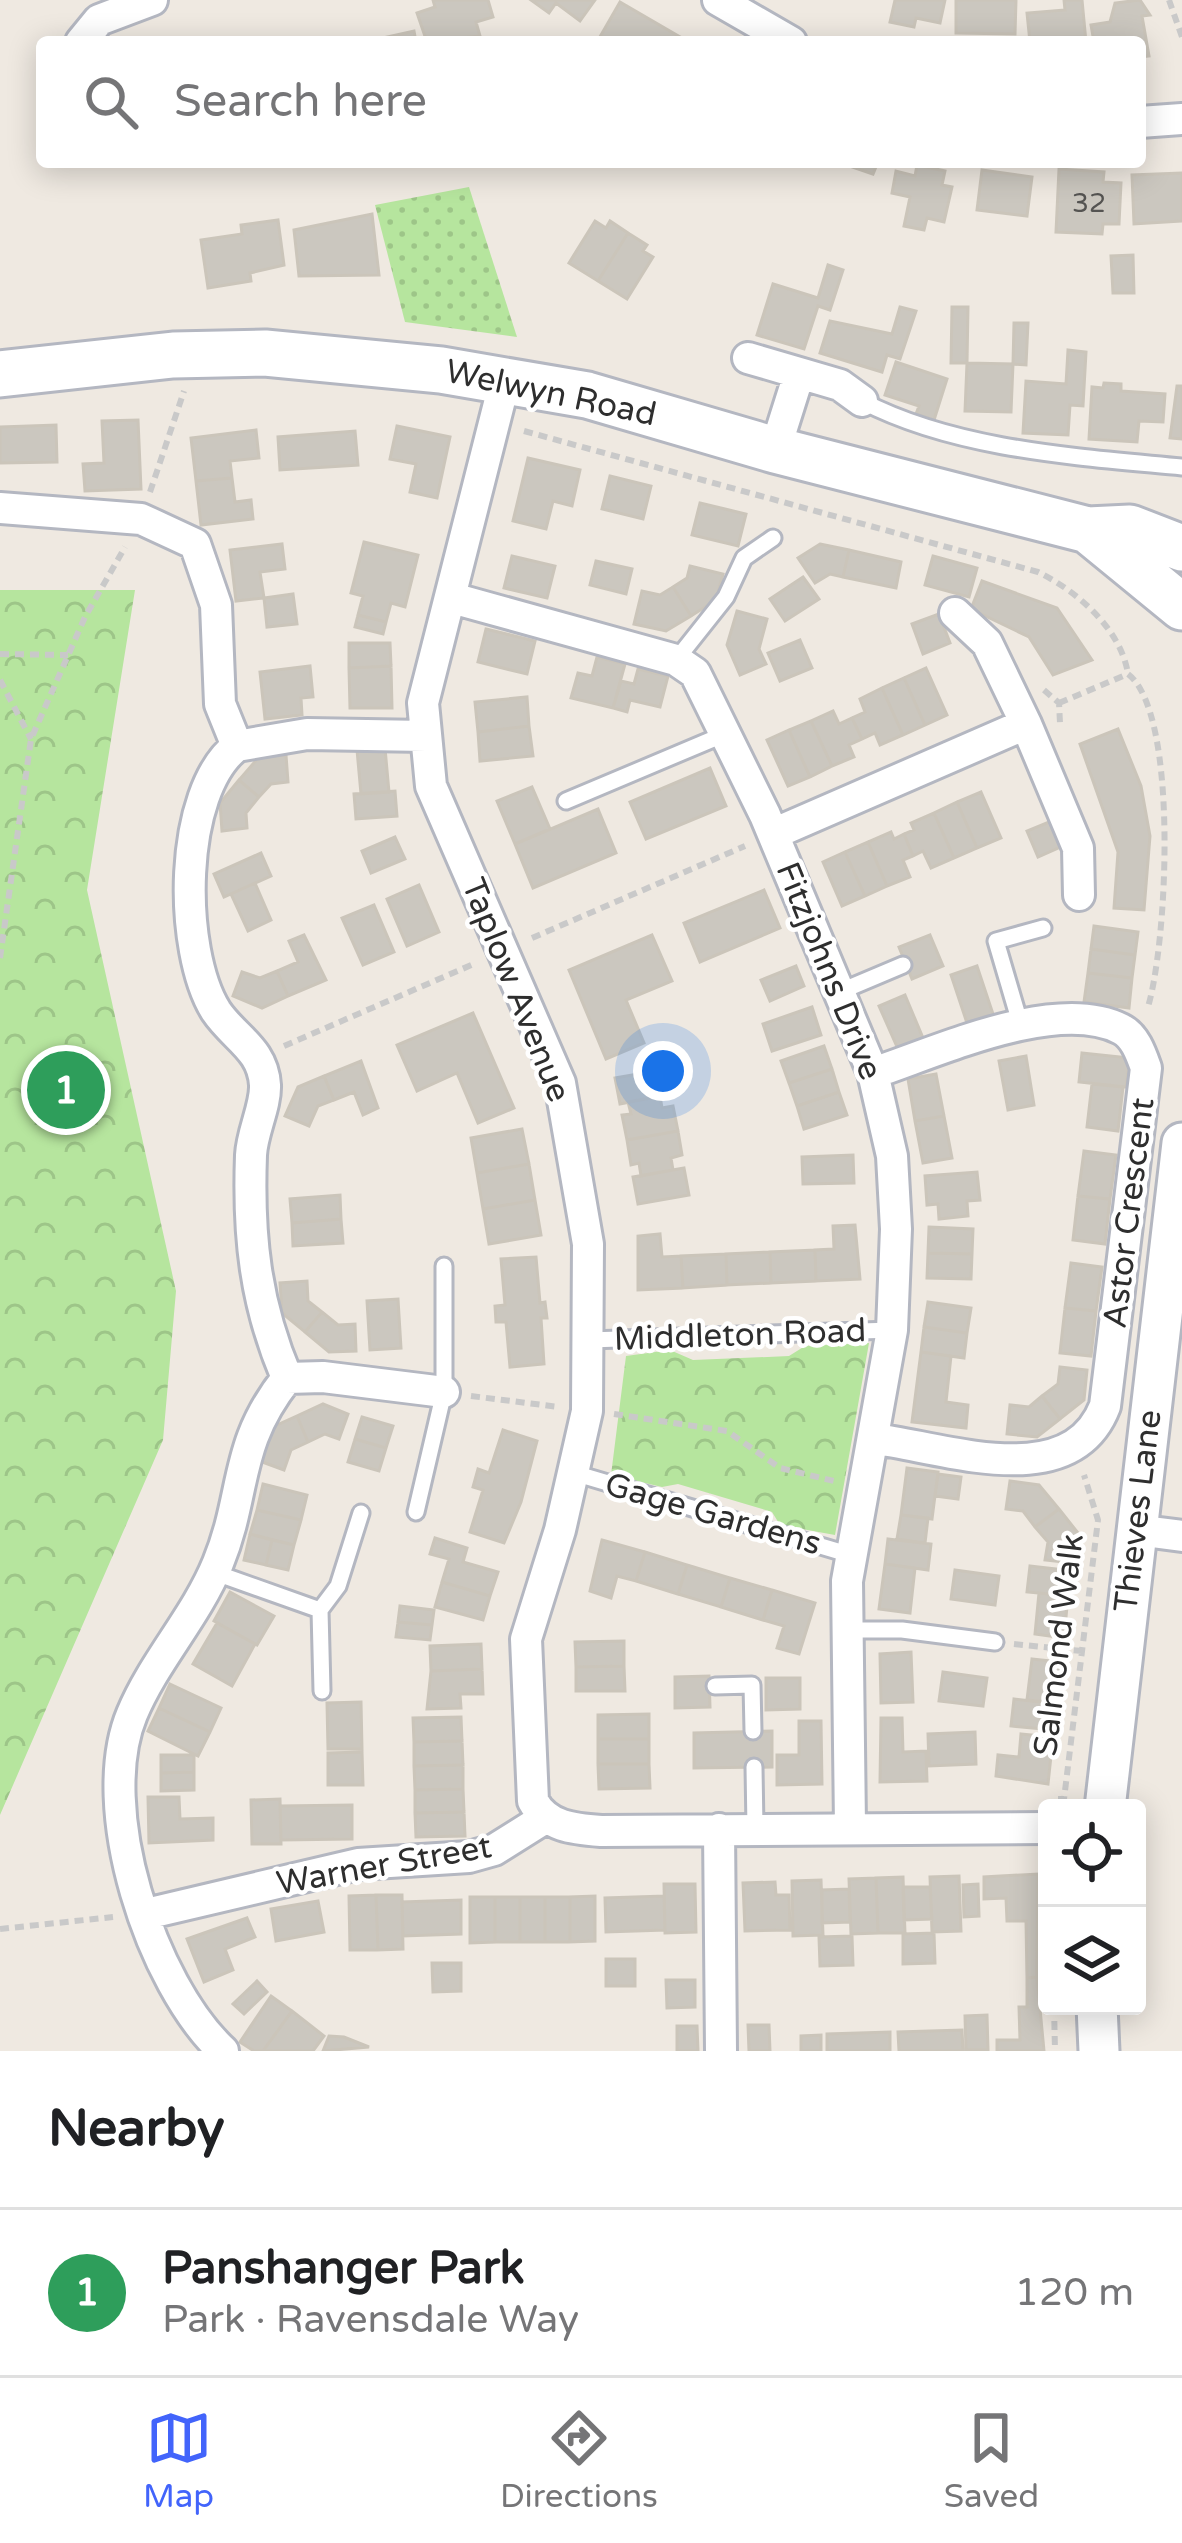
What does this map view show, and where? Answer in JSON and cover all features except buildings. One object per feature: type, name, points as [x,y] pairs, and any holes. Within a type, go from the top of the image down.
[{"type":"main road","name":"Welwyn Road","points":[[0,374],[173,355],[266,353],[367,360],[500,401],[587,395],[775,451],[1088,530],[1130,528],[1182,548]]},
{"type":"main road","name":"Welwyn Road","points":[[1088,530],[1182,607]]},
{"type":"street","points":[[86,36],[99,20],[152,0]]},
{"type":"street","points":[[718,0],[781,36]]},
{"type":"street","points":[[1146,122],[1182,119]]},
{"type":"street","points":[[748,358],[840,386],[862,401]]},
{"type":"street","points":[[775,451],[799,374]]},
{"type":"street","name":"Taplow Avenue","points":[[500,401],[423,704],[431,786],[560,1083],[586,1222],[587,1411],[526,1639],[530,1790],[545,1818]]},
{"type":"street","points":[[0,508],[141,519],[195,544],[216,605],[220,704],[237,746]]},
{"type":"street","points":[[452,598],[676,659]]},
{"type":"street","points":[[955,613],[987,643],[1026,724],[1078,848],[1079,895]]},
{"type":"street","name":"Fitzjohns Drive","points":[[676,659],[695,673],[773,834],[873,1073],[892,1156],[896,1229],[892,1330],[876,1439],[851,1555],[846,1630],[850,1826]]},
{"type":"street","points":[[773,834],[1026,724]]},
{"type":"street","points":[[287,1378],[256,1298],[251,1155],[266,1089],[259,1058],[217,1012],[197,968],[189,919],[207,781],[237,746],[307,734],[426,736]]},
{"type":"street","points":[[873,1073],[1021,1026],[1060,1019],[1118,1027],[1130,1036]]},
{"type":"street","name":"Astor Crescent","points":[[1071,1451],[1089,1437],[1105,1406],[1146,1068],[1130,1036]]},
{"type":"street","name":"Thieves Lane","points":[[1107,1799],[1182,1143]]},
{"type":"street","points":[[287,1378],[444,1392]]},
{"type":"street","points":[[223,2051],[171,1984],[118,1817],[119,1760],[133,1713],[214,1572],[248,1437],[287,1378]]},
{"type":"street","points":[[876,1439],[1036,1461],[1071,1451]]},
{"type":"street","points":[[1136,1530],[1182,1536]]},
{"type":"street","points":[[545,1818],[602,1831],[1038,1827]]},
{"type":"street","name":"Warner Street","points":[[146,1914],[358,1864],[469,1857],[494,1850],[545,1818]]},
{"type":"street","points":[[718,1829],[721,2051]]},
{"type":"street","points":[[1097,2015],[1099,2051]]},
{"type":"lane","points":[[862,401],[891,416],[972,436],[1085,458],[1182,467]]},
{"type":"lane","points":[[676,659],[726,597],[744,558],[773,538]]},
{"type":"lane","points":[[566,801],[725,734]]},
{"type":"lane","points":[[1021,1026],[996,941],[1043,928]]},
{"type":"lane","points":[[838,992],[903,965]]},
{"type":"lane","points":[[416,1512],[444,1392],[444,1266]]},
{"type":"lane","name":"Middleton Road","points":[[590,1340],[892,1330]]},
{"type":"lane","name":"Gage Gardens","points":[[574,1473],[851,1555]]},
{"type":"lane","points":[[322,1691],[320,1610],[338,1586],[361,1513]]},
{"type":"lane","points":[[214,1572],[320,1610]]},
{"type":"lane","points":[[846,1630],[902,1630],[995,1642]]},
{"type":"lane","points":[[716,1685],[752,1684],[753,1731]]},
{"type":"lane","points":[[754,1767],[755,1828]]},
{"type":"path","points":[[1169,0],[1182,37]]},
{"type":"path","points":[[500,401],[1038,572],[1062,584],[1094,614],[1120,646],[1128,674],[1148,698],[1166,826],[1150,1000],[1130,1036]]},
{"type":"path","points":[[0,958],[32,739],[85,617]]},
{"type":"path","points":[[0,654],[68,656]]},
{"type":"path","points":[[1059,704],[1128,674]]},
{"type":"path","points":[[0,680],[32,739]]},
{"type":"path","points":[[444,1392],[706,1425],[745,1441],[780,1468],[866,1488]]},
{"type":"path","name":"Salmond Walk","points":[[1064,1799],[1099,1520],[1097,1502],[1071,1451]]},
{"type":"path","points":[[995,1642],[1082,1652]]},
{"type":"path","points":[[0,1929],[146,1914]]},
{"type":"path","points":[[1054,2015],[1054,2051]]},
{"type":"green space","points":[[469,187],[517,337],[405,322],[375,205]]},
{"type":"green space","points":[[0,590],[135,590],[87,890],[176,1291],[163,1440],[0,1815]]},
{"type":"green space","points":[[869,1343],[835,1535],[780,1525],[772,1512],[678,1484],[662,1487],[611,1475],[626,1356],[670,1350],[693,1360],[789,1356],[805,1346]]},
{"type":"place","name":"Panshanger Park","points":[[66,1090]]}]
